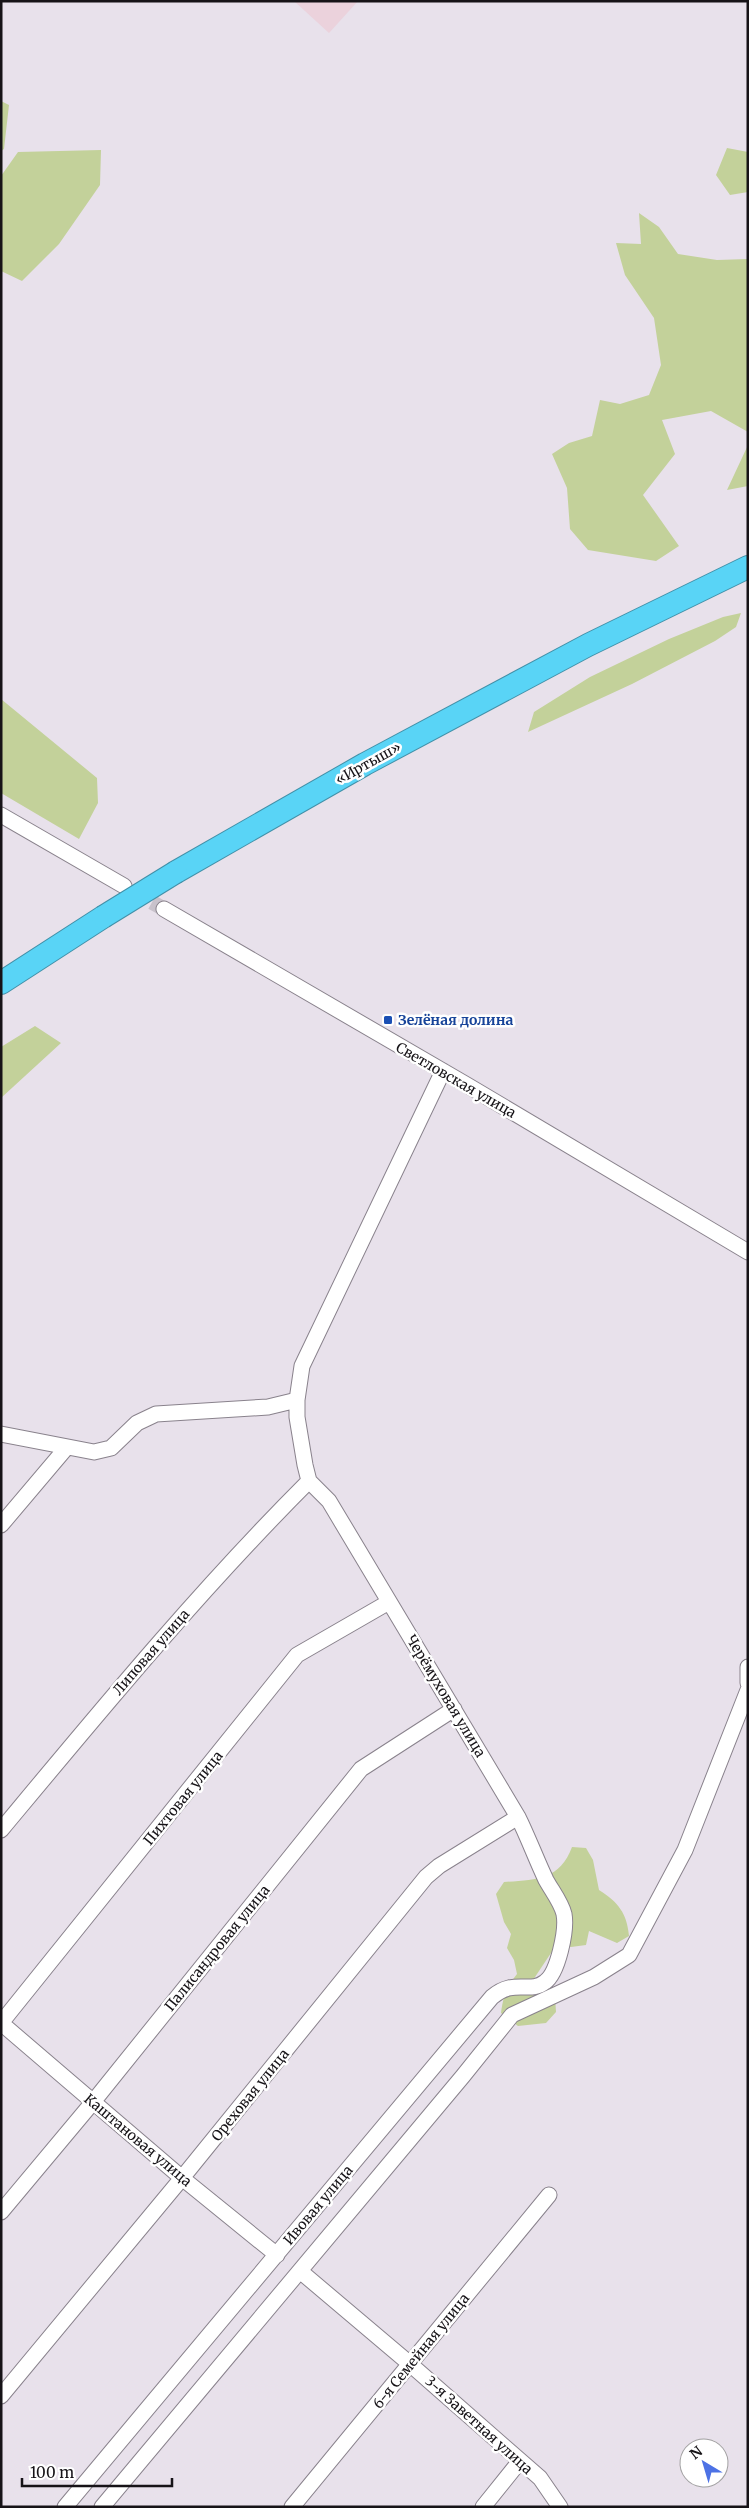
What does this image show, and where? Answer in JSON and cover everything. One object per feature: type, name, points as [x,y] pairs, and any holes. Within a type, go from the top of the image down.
[{"type":"highway","name":"«Иртыш»","points":[[1,984],[176,872],[365,764],[588,644],[748,567]]},
{"type":"street","points":[[1,815],[124,886]]},
{"type":"street","name":"Светловская улица","points":[[164,909],[748,1252]]},
{"type":"street","points":[[309,1480],[300,1439],[297,1400],[302,1366],[443,1072]]},
{"type":"street","points":[[1,1434],[94,1452],[111,1448],[137,1423],[156,1414],[268,1407],[297,1400]]},
{"type":"street","points":[[1,1525],[67,1447]]},
{"type":"street","name":"Черёмуховая улица","points":[[309,1480],[328,1501],[518,1817],[545,1878],[560,1904],[564,1921]]},
{"type":"street","name":"Липовая улица","points":[[1,1830],[165,1634],[243,1547],[309,1480]]},
{"type":"street","name":"Пихтовая улица","points":[[1,2023],[297,1655],[389,1602]]},
{"type":"street","points":[[748,1667],[748,1683]]},
{"type":"street","name":"Ивовая улица","points":[[102,2507],[463,2076],[504,2022],[528,2006],[588,1980],[629,1955],[685,1850],[748,1690]]},
{"type":"street","name":"Палисандровая улица","points":[[1,2212],[93,2102],[361,1768],[454,1709]]},
{"type":"street","name":"Ореховая улица","points":[[1,2396],[182,2178],[426,1877],[438,1866],[518,1817]]},
{"type":"street","name":"Ивовая улица","points":[[65,2507],[492,1997],[501,1989],[511,1986],[534,1987],[543,1984],[552,1976],[556,1968],[564,1921]]},
{"type":"street","name":"Каштановая улица","points":[[1,2023],[182,2178],[276,2255]]},
{"type":"street","name":"6-я Семейная улица","points":[[292,2507],[549,2195]]},
{"type":"street","name":"3-я Заветная улица","points":[[300,2271],[540,2478],[560,2507]]},
{"type":"street","points":[[483,2507],[520,2461]]},
{"type":"shaded area","points":[[294,1],[358,1],[329,33]]},
{"type":"green space","points":[[1,101],[9,105],[4,149],[1,151]]},
{"type":"green space","points":[[727,148],[748,152],[748,192],[730,195],[716,175]]},
{"type":"green space","points":[[101,150],[100,185],[59,244],[22,281],[1,271],[1,176],[18,152]]},
{"type":"green space","points":[[639,213],[659,227],[678,254],[717,260],[748,259],[748,432],[711,411],[662,420],[675,454],[643,495],[679,546],[656,561],[588,550],[570,529],[567,488],[552,454],[569,443],[592,436],[600,400],[620,404],[649,395],[661,365],[654,318],[625,275],[616,243],[641,244]]},
{"type":"green space","points":[[748,445],[748,486],[727,490]]},
{"type":"green space","points":[[741,613],[736,627],[715,641],[632,684],[528,732],[534,712],[590,677],[669,639],[723,617]]},
{"type":"green space","points":[[1,699],[97,778],[98,803],[79,839],[1,793]]},
{"type":"green space","points":[[35,1026],[61,1043],[1,1098],[1,1047]]},
{"type":"green space","points":[[572,1847],[586,1848],[593,1860],[599,1890],[616,1904],[624,1915],[629,1936],[617,1943],[589,1931],[586,1945],[571,1947],[557,1944],[533,1980],[555,1997],[556,2012],[546,2023],[518,2026],[501,2013],[506,1992],[517,1974],[514,1960],[507,1948],[511,1934],[504,1922],[496,1894],[504,1882],[536,1879],[553,1872],[561,1866]]},
{"type":"tunnel","points":[[132,891],[164,909]]},
{"type":"place","name":"Зелёная долина","points":[[388,1020]]}]
